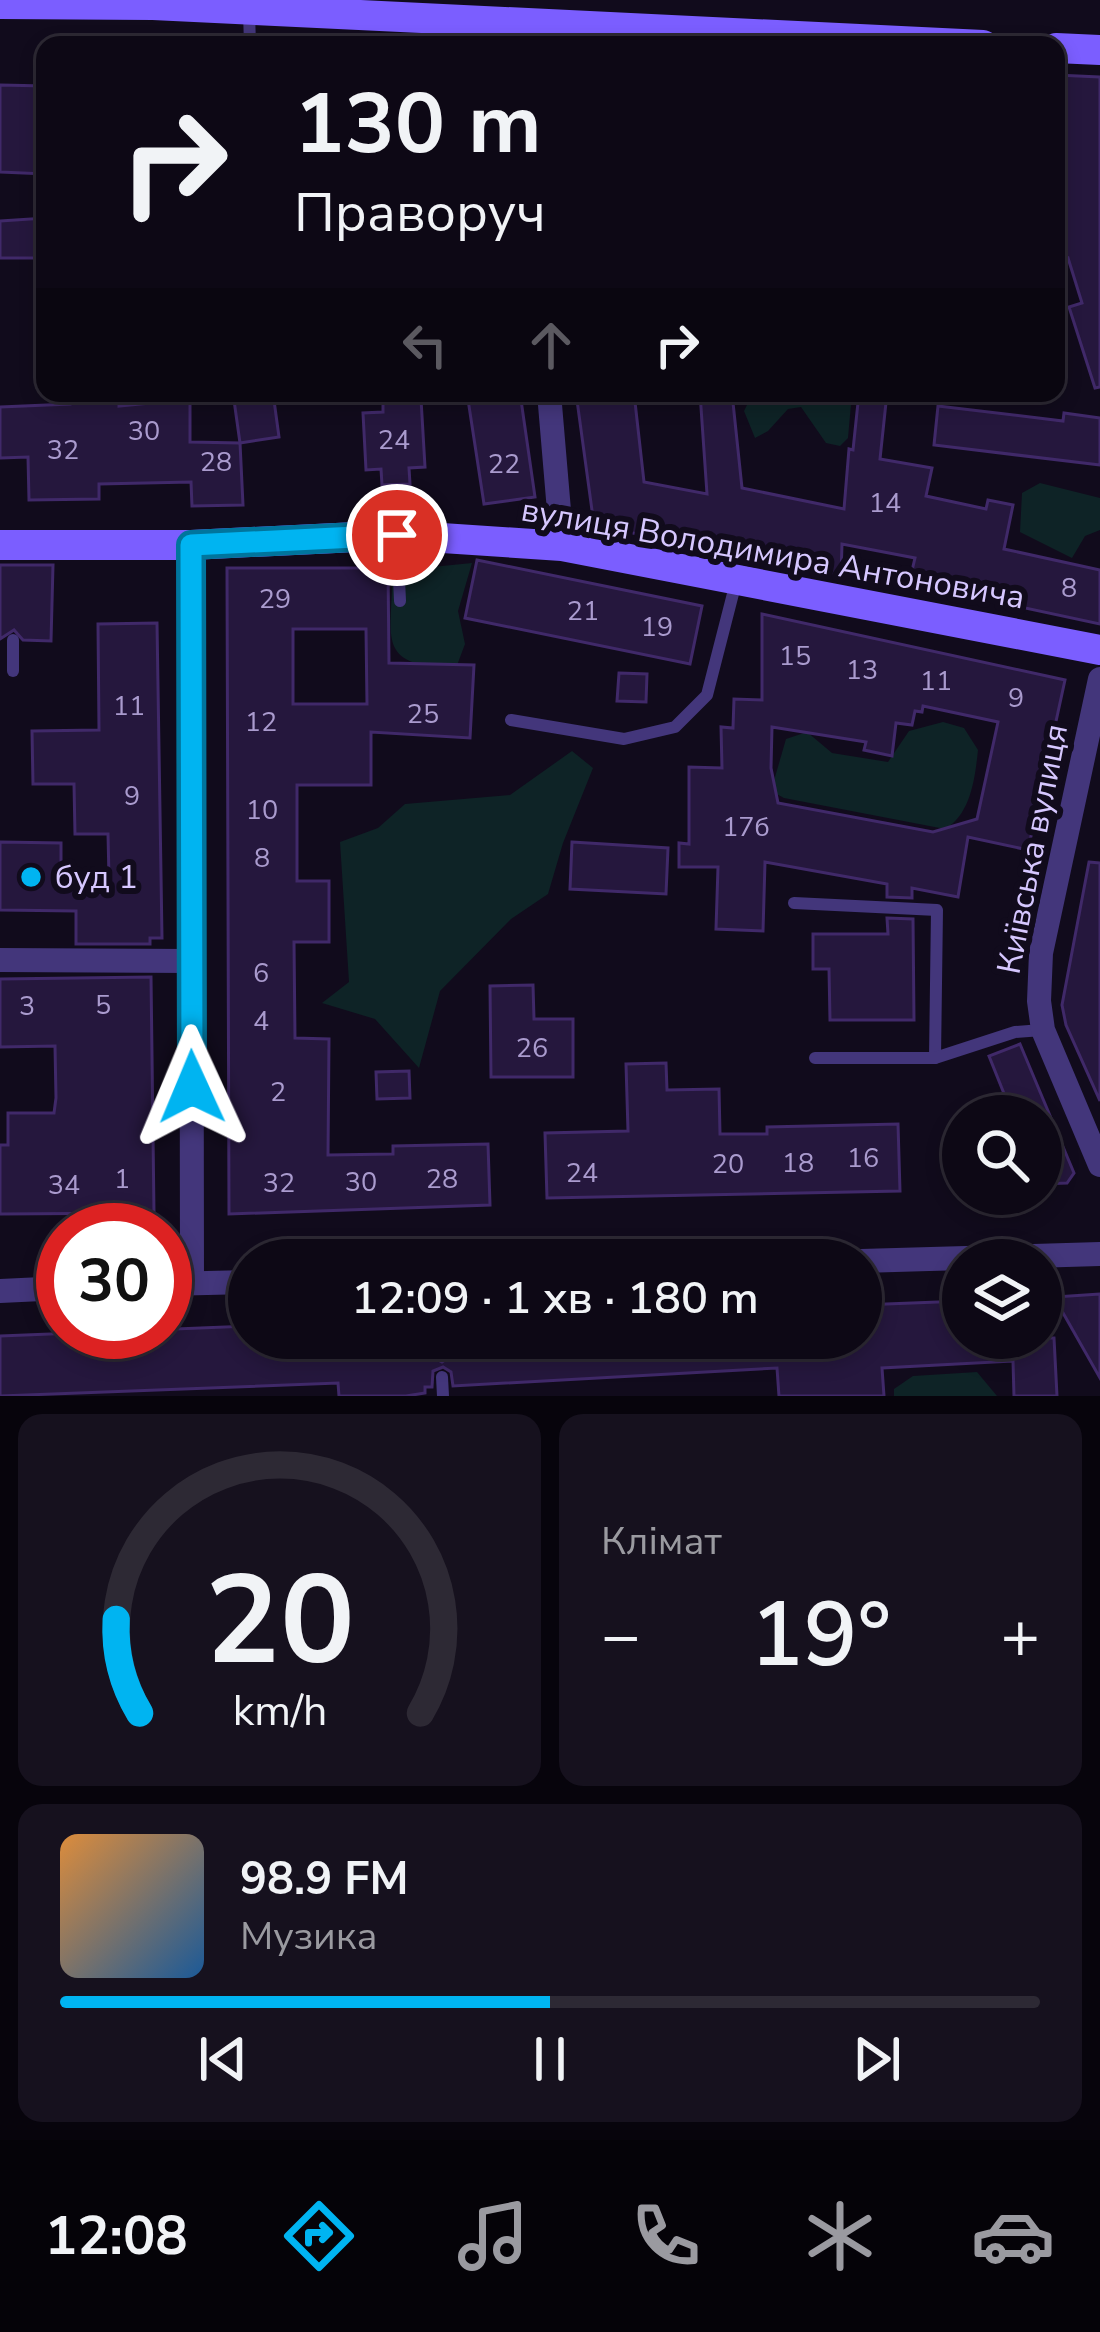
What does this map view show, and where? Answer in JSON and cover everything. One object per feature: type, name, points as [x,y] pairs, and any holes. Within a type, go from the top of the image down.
[{"type":"main road","points":[[0,4],[153,2],[270,8],[559,36]]},
{"type":"main road","points":[[1065,48],[1100,50]]},
{"type":"main road","name":"вулиця Володимира Антоновича","points":[[11,552],[397,535],[562,546],[1100,650]]},
{"type":"street","points":[[550,402],[562,546]]},
{"type":"street","points":[[191,545],[192,1203]]},
{"type":"street","name":"Київська вулиця","points":[[1100,679],[1041,952],[1039,1001],[1043,1030],[1100,1165]]},
{"type":"street","points":[[0,960],[190,961]]},
{"type":"street","points":[[882,1260],[1100,1254]]},
{"type":"street","points":[[192,1283],[228,1282]]},
{"type":"street","points":[[0,1291],[36,1289]]},
{"type":"lane","points":[[255,36],[270,8]]},
{"type":"lane","points":[[397,535],[400,602]]},
{"type":"lane","points":[[511,720],[624,739],[675,727],[707,695],[736,581]]},
{"type":"lane","points":[[13,671],[14,640]]},
{"type":"lane","points":[[794,903],[937,910],[935,1058]]},
{"type":"lane","points":[[815,1058],[935,1058],[1016,1032],[1043,1030]]},
{"type":"lane","points":[[442,1377],[443,1396]]},
{"type":"green space","points":[[748,402],[851,402],[848,438],[840,446],[826,443],[801,407],[788,409],[755,438],[744,411]]},
{"type":"green space","points":[[1040,483],[1100,498],[1100,530],[1085,536],[1072,558],[1020,532],[1022,493]]},
{"type":"green space","points":[[472,563],[458,611],[465,644],[456,668],[410,661],[393,643],[392,571]]},
{"type":"green space","points":[[943,722],[964,728],[978,750],[966,805],[945,829],[784,798],[771,791],[786,739],[807,732],[832,753],[888,762],[909,731]]},
{"type":"green space","points":[[572,751],[593,768],[548,894],[511,919],[440,991],[419,1068],[375,1019],[322,1003],[349,982],[340,842],[378,828],[405,804],[510,795]]},
{"type":"green space","points":[[977,1372],[997,1396],[894,1396],[894,1389],[913,1376]]},
{"type":"building","points":[[1065,75],[1100,77],[1100,387],[1095,388],[1069,307],[1082,303],[1068,258]]},
{"type":"building","points":[[0,85],[36,86],[36,174],[0,172]]},
{"type":"building","points":[[36,219],[36,258],[0,258],[0,221]]},
{"type":"building","points":[[190,402],[190,442],[240,443],[243,505],[192,506],[191,482],[99,484],[99,499],[29,500],[28,457],[0,458],[0,407]]},
{"type":"building","points":[[234,402],[274,402],[279,437],[240,443]]},
{"type":"building","points":[[383,402],[421,402],[425,467],[409,468],[410,484],[382,485],[381,469],[366,470],[363,413],[383,412]]},
{"type":"building","points":[[468,402],[521,402],[535,497],[484,504]]},
{"type":"building","points":[[577,402],[635,402],[644,482],[707,494],[701,402],[733,402],[742,488],[844,509],[858,402],[886,402],[880,459],[932,468],[926,496],[986,509],[988,500],[1013,505],[1004,549],[1100,570],[1100,624],[909,583],[915,558],[842,544],[841,576],[594,525]]},
{"type":"building","points":[[938,406],[1063,421],[1064,413],[1100,418],[1100,465],[934,445]]},
{"type":"building","points":[[477,560],[702,606],[690,664],[465,618]]},
{"type":"building","points":[[0,565],[53,565],[51,641],[23,640],[14,630],[0,639]]},
{"type":"building","points":[[227,568],[388,568],[389,663],[474,665],[470,738],[371,732],[371,785],[297,785],[297,881],[329,881],[329,942],[294,942],[295,1038],[329,1039],[328,1155],[393,1154],[393,1146],[488,1144],[490,1205],[229,1214]],"holes":[[[293,629],[366,629],[367,704],[293,704]]]},
{"type":"building","points":[[762,614],[1065,680],[1028,850],[968,837],[958,897],[912,888],[912,898],[887,897],[887,884],[765,862],[763,931],[716,929],[718,867],[679,867],[679,843],[689,844],[689,767],[722,768],[721,727],[733,728],[734,699],[762,700]],"holes":[[[923,706],[998,722],[977,819],[933,832],[778,803],[771,768],[772,727],[866,742],[864,750],[892,756],[896,723],[912,725],[915,711],[922,712]]]},
{"type":"building","points":[[157,623],[162,938],[150,938],[150,944],[76,944],[76,911],[0,910],[0,842],[61,843],[61,878],[109,878],[108,834],[75,834],[74,784],[33,784],[32,731],[99,730],[98,624]]},
{"type":"building","points":[[619,673],[647,674],[646,702],[617,701]]},
{"type":"building","points":[[572,842],[668,848],[666,894],[570,889]]},
{"type":"building","points":[[1089,862],[1100,863],[1100,1101],[1066,1025],[1062,1005]]},
{"type":"building","points":[[887,918],[913,919],[914,1020],[830,1020],[829,969],[813,969],[813,934],[888,934]]},
{"type":"building","points":[[151,977],[154,1203],[36,1203],[36,1214],[0,1214],[0,1145],[8,1145],[8,1113],[54,1113],[56,1098],[55,1046],[0,1047],[0,979]]},
{"type":"building","points":[[533,985],[534,1019],[573,1019],[573,1077],[491,1077],[490,986]]},
{"type":"building","points":[[1020,1044],[1041,1095],[1005,1095],[989,1056]]},
{"type":"building","points":[[666,1063],[667,1090],[719,1089],[720,1134],[767,1134],[767,1127],[898,1124],[900,1191],[547,1198],[545,1133],[628,1131],[626,1064]]},
{"type":"building","points":[[409,1071],[410,1098],[377,1099],[376,1072]]},
{"type":"building","points":[[1062,1144],[1074,1173],[1062,1183]]},
{"type":"building","points":[[1100,1294],[1100,1378],[1062,1311],[1062,1296]]},
{"type":"building","points":[[942,1302],[942,1359],[1055,1359],[1057,1396],[1014,1396],[1013,1361],[882,1368],[884,1396],[779,1396],[777,1368],[453,1386],[451,1372],[443,1367],[433,1371],[432,1387],[425,1387],[425,1393],[406,1396],[339,1396],[338,1383],[0,1396],[0,1336],[36,1335],[36,1359],[192,1359],[192,1328],[228,1327],[228,1359],[882,1359],[882,1304]]},
{"type":"place","name":"буд 1","points":[[31,877]]},
{"type":"route","points":[[192,1087],[191,545],[397,535]]}]
